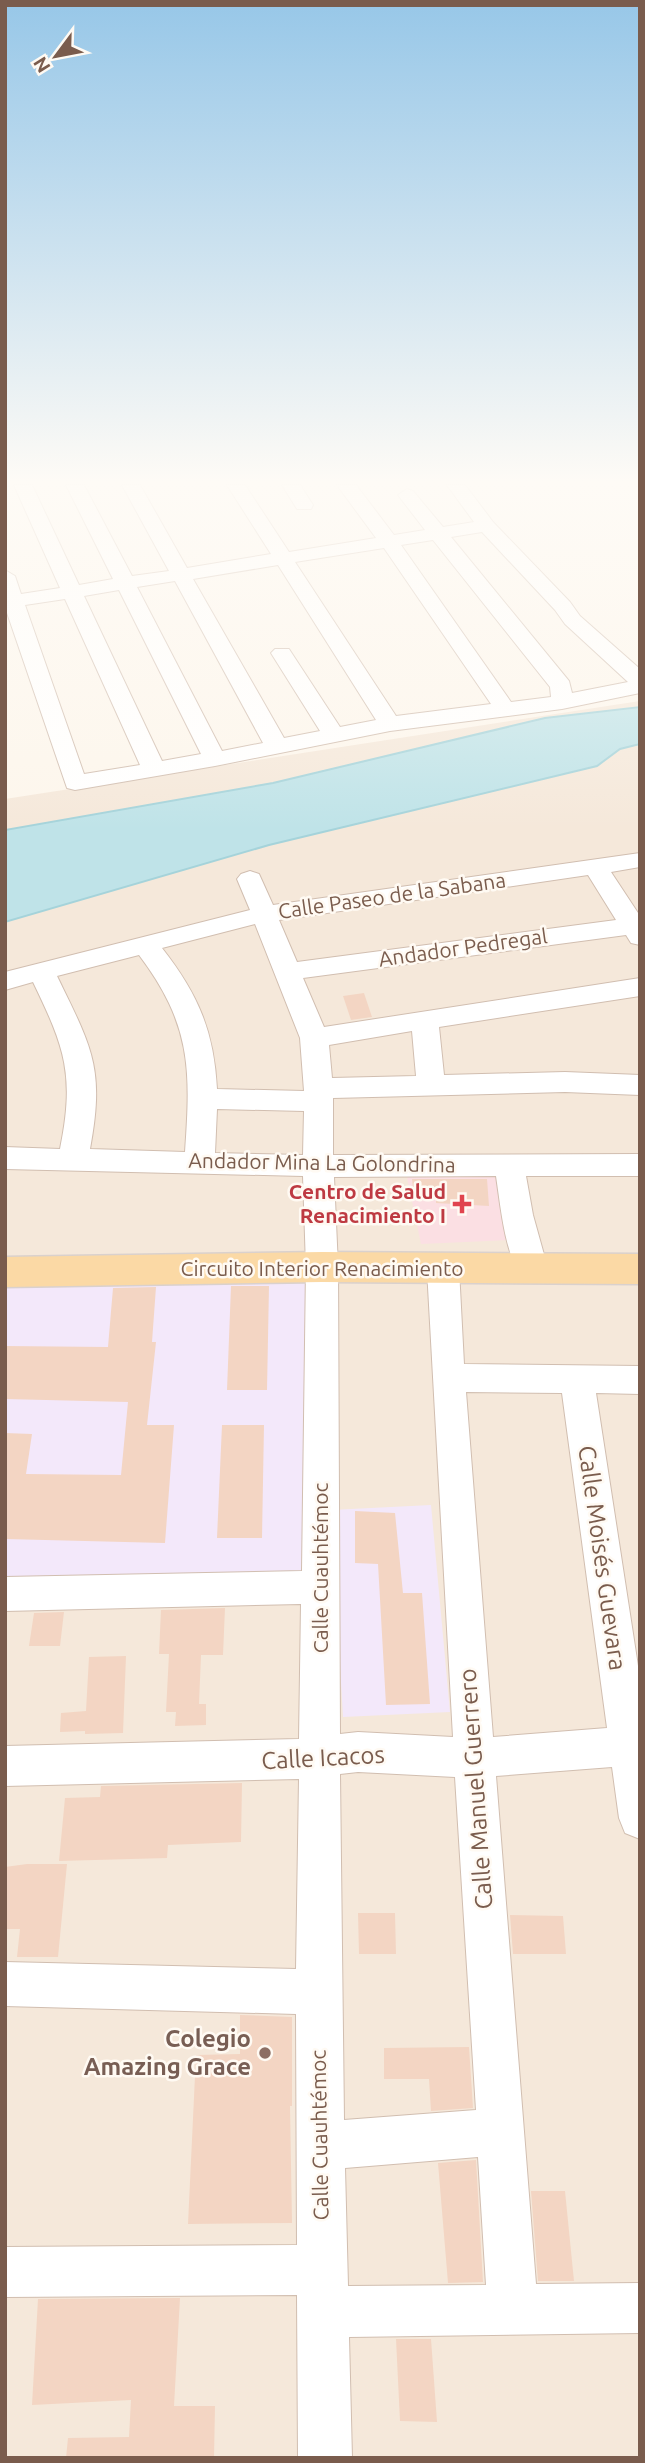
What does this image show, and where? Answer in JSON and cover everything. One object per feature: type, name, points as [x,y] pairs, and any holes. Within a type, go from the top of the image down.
[{"type":"main road","name":"Circuito Interior Renacimiento","points":[[5,1272],[322,1267],[640,1269]]},
{"type":"street","points":[[22,600],[15,601],[75,783],[215,759],[390,724],[504,708],[561,694],[597,696],[640,684]]},
{"type":"street","points":[[76,600],[154,770]]},
{"type":"street","points":[[135,600],[215,759]]},
{"type":"street","points":[[196,600],[277,747]]},
{"type":"street","points":[[310,600],[390,724]]},
{"type":"street","points":[[430,600],[504,708]]},
{"type":"street","points":[[489,600],[561,694]]},
{"type":"street","points":[[557,600],[572,620],[640,684]]},
{"type":"street","points":[[282,653],[334,736]]},
{"type":"street","points":[[617,662],[640,666]]},
{"type":"street","name":"Calle Paseo de la Sabana","points":[[5,981],[264,914],[640,860]]},
{"type":"street","points":[[595,867],[638,929]]},
{"type":"street","name":"Calle Cuauhtémoc","points":[[250,879],[314,1038],[319,1094],[322,1587],[318,1992],[325,2458]]},
{"type":"street","name":"Andador Pedregal","points":[[287,972],[638,929]]},
{"type":"street","points":[[146,945],[180,992],[201,1061],[204,1099],[198,1161]]},
{"type":"street","points":[[42,972],[77,1046],[82,1112],[73,1158]]},
{"type":"street","points":[[314,1038],[566,996],[640,987]]},
{"type":"street","points":[[425,1021],[431,1086]]},
{"type":"street","points":[[204,1099],[431,1086],[565,1083],[640,1085]]},
{"type":"street","name":"Andador Mina La Golondrina","points":[[5,1158],[318,1166],[640,1165]]},
{"type":"street","points":[[509,1164],[517,1215],[532,1269]]},
{"type":"street","name":"Calle Manuel Guerrero","points":[[443,1269],[448,1378],[513,2308]]},
{"type":"street","points":[[448,1378],[640,1380]]},
{"type":"street","name":"Calle Moisés Guevara","points":[[577,1381],[634,1745],[640,1818]]},
{"type":"street","points":[[5,1594],[322,1587]]},
{"type":"street","name":"Calle Icacos","points":[[5,1766],[281,1761],[358,1752],[474,1758],[634,1745]]},
{"type":"street","points":[[5,1984],[318,1992]]},
{"type":"street","points":[[322,2146],[499,2133]]},
{"type":"street","points":[[5,2272],[322,2291],[513,2308],[640,2308]]},
{"type":"shaded area","points":[[640,701],[640,2458],[5,2458],[5,799]]},
{"type":"shaded area","name":"Centro de Salud Renacimiento I","points":[[405,1168],[509,1168],[512,1240],[421,1244]]},
{"type":"shaded area","points":[[315,1275],[309,1578],[5,1587],[5,1280]]},
{"type":"shaded area","points":[[431,1505],[450,1712],[343,1717],[331,1510]]},
{"type":"water","points":[[640,707],[640,744],[620,749],[597,766],[269,845],[5,922],[5,830],[273,783],[545,718]]},
{"type":"building","points":[[364,993],[372,1017],[351,1020],[343,996]]},
{"type":"building","points":[[412,1179],[487,1179],[489,1206],[436,1203],[436,1198],[414,1199]]},
{"type":"building","points":[[231,1286],[269,1286],[267,1390],[227,1390]]},
{"type":"building","points":[[156,1287],[152,1342],[156,1342],[147,1425],[174,1425],[165,1543],[5,1539],[5,1433],[32,1434],[26,1474],[121,1475],[128,1402],[5,1399],[5,1346],[108,1347],[113,1288]]},
{"type":"building","points":[[222,1425],[264,1425],[262,1538],[217,1538]]},
{"type":"building","points":[[355,1511],[395,1513],[403,1593],[422,1593],[430,1704],[386,1705],[378,1564],[355,1563]]},
{"type":"building","points":[[225,1608],[223,1655],[201,1655],[199,1704],[206,1704],[206,1725],[175,1726],[176,1712],[166,1712],[169,1654],[159,1654],[161,1610]]},
{"type":"building","points":[[64,1612],[60,1646],[29,1646],[34,1613]]},
{"type":"building","points":[[126,1656],[123,1733],[60,1732],[61,1713],[86,1711],[89,1657]]},
{"type":"building","points":[[242,1783],[241,1842],[168,1845],[167,1858],[59,1861],[65,1798],[100,1797],[101,1786]]},
{"type":"building","points":[[67,1864],[58,1957],[17,1957],[20,1929],[5,1929],[5,1867]]},
{"type":"building","points":[[358,1913],[395,1913],[396,1954],[359,1954]]},
{"type":"building","points":[[510,1915],[563,1916],[566,1954],[513,1954]]},
{"type":"building","points":[[240,2015],[292,2017],[292,2223],[188,2224],[196,2055],[240,2054]]},
{"type":"building","points":[[469,2047],[473,2108],[431,2111],[429,2079],[384,2079],[384,2048]]},
{"type":"building","points":[[476,2160],[483,2282],[448,2283],[438,2163]]},
{"type":"building","points":[[531,2191],[565,2191],[574,2281],[538,2281]]},
{"type":"building","points":[[180,2298],[174,2406],[215,2406],[214,2458],[66,2458],[68,2438],[129,2437],[131,2400],[32,2405],[38,2299]]},
{"type":"building","points":[[396,2339],[431,2339],[437,2422],[400,2421]]},
{"type":"place","name":"Centro de Salud Renacimiento I","points":[[462,1204]]},
{"type":"place","name":"Colegio Amazing Grace","points":[[265,2053]]}]
